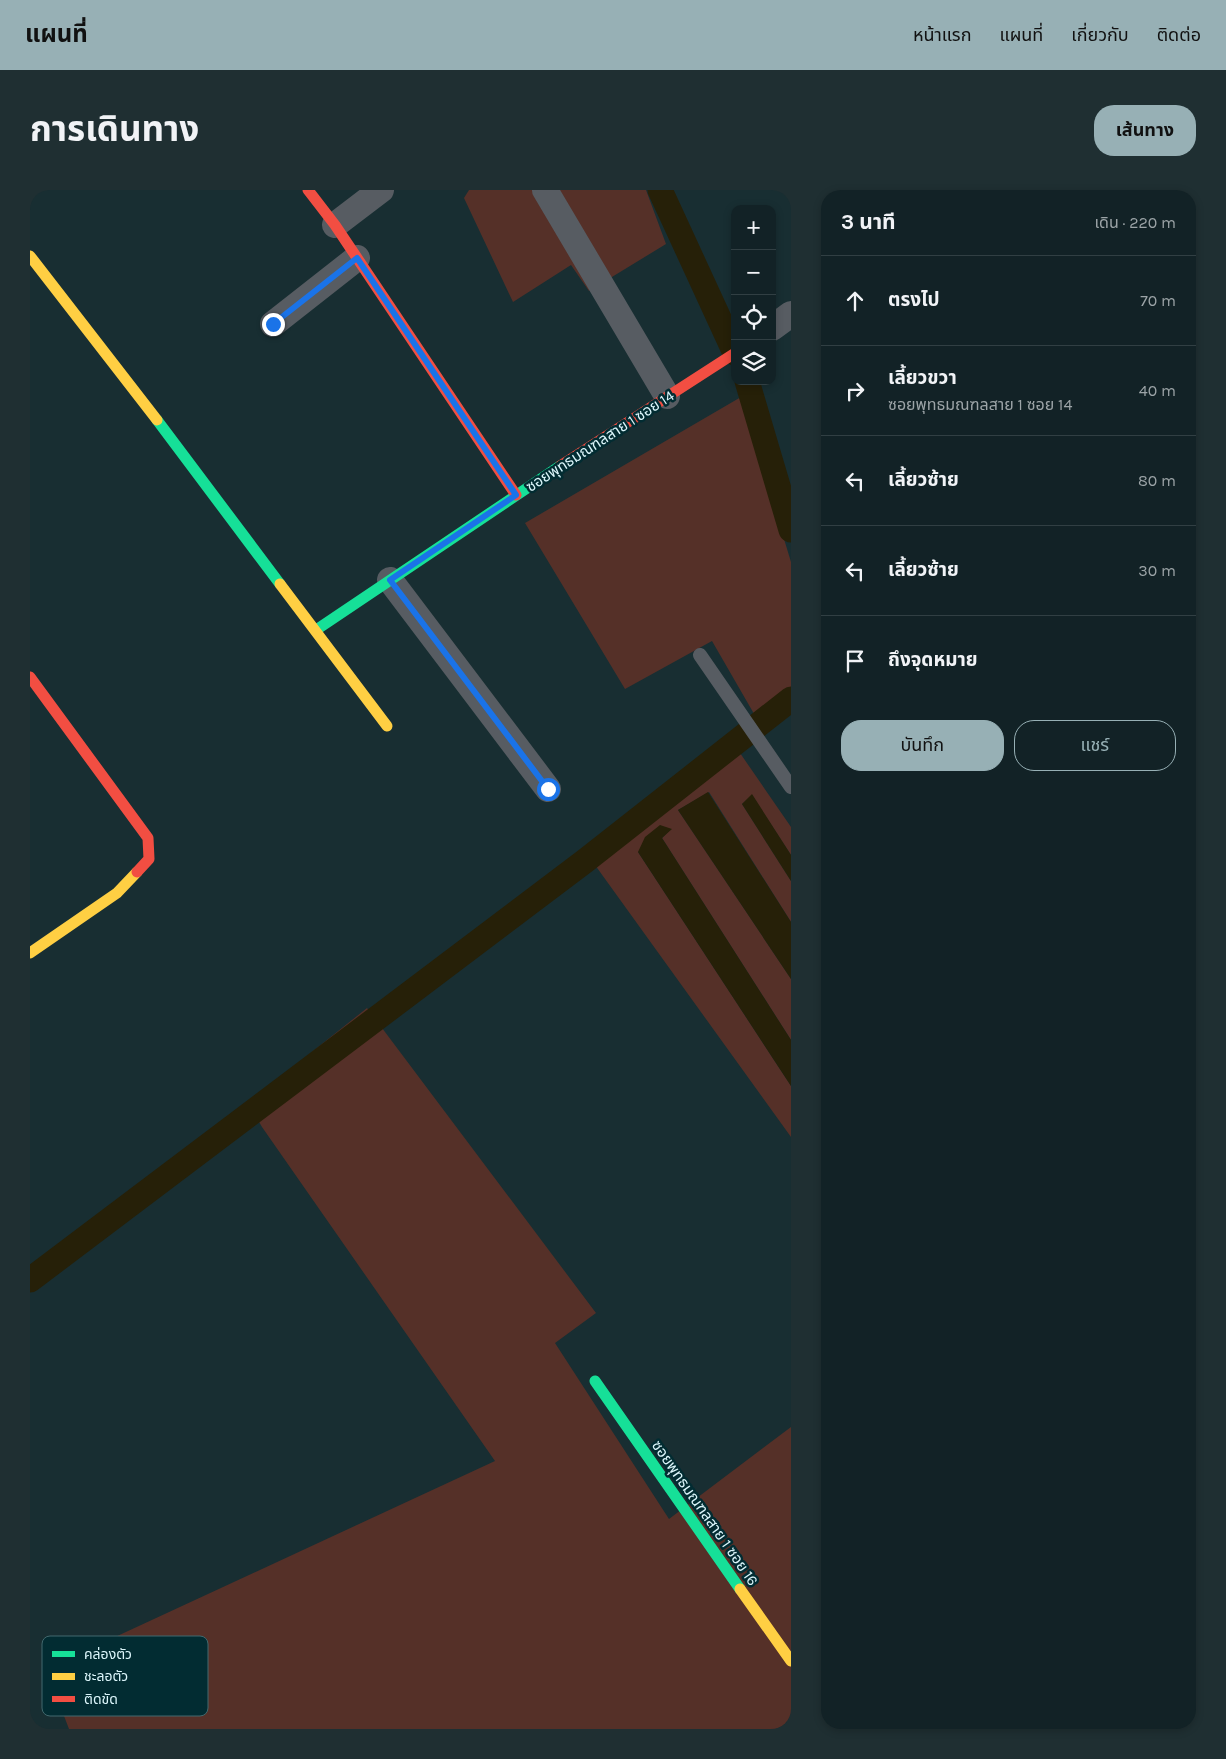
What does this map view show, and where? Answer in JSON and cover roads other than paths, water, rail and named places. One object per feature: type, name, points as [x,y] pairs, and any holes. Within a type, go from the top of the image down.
[{"type":"street","points":[[308,190],[335,225],[516,495]]},
{"type":"street","points":[[335,225],[381,190]]},
{"type":"street","points":[[545,190],[667,396]]},
{"type":"street","points":[[30,256],[107,354],[387,726]]},
{"type":"street","points":[[273,324],[357,258]]},
{"type":"street","points":[[776,325],[791,314]]},
{"type":"street","name":"ซอยพุทธมณฑลสาย 1 ซอย 14","points":[[316,630],[516,495],[731,355]]},
{"type":"street","points":[[390,580],[548,789]]},
{"type":"street","points":[[30,953],[117,893],[149,859],[148,838],[35,693]]},
{"type":"street","name":"ซอยพุทธมณฑลสาย 1 ซอย 16","points":[[595,1381],[791,1661]]},
{"type":"lane","points":[[700,655],[791,787]]},
{"type":"waterway","points":[[660,190],[731,344]]},
{"type":"waterway","points":[[748,385],[791,530]]},
{"type":"waterway","points":[[30,1280],[585,861],[791,699]]}]
